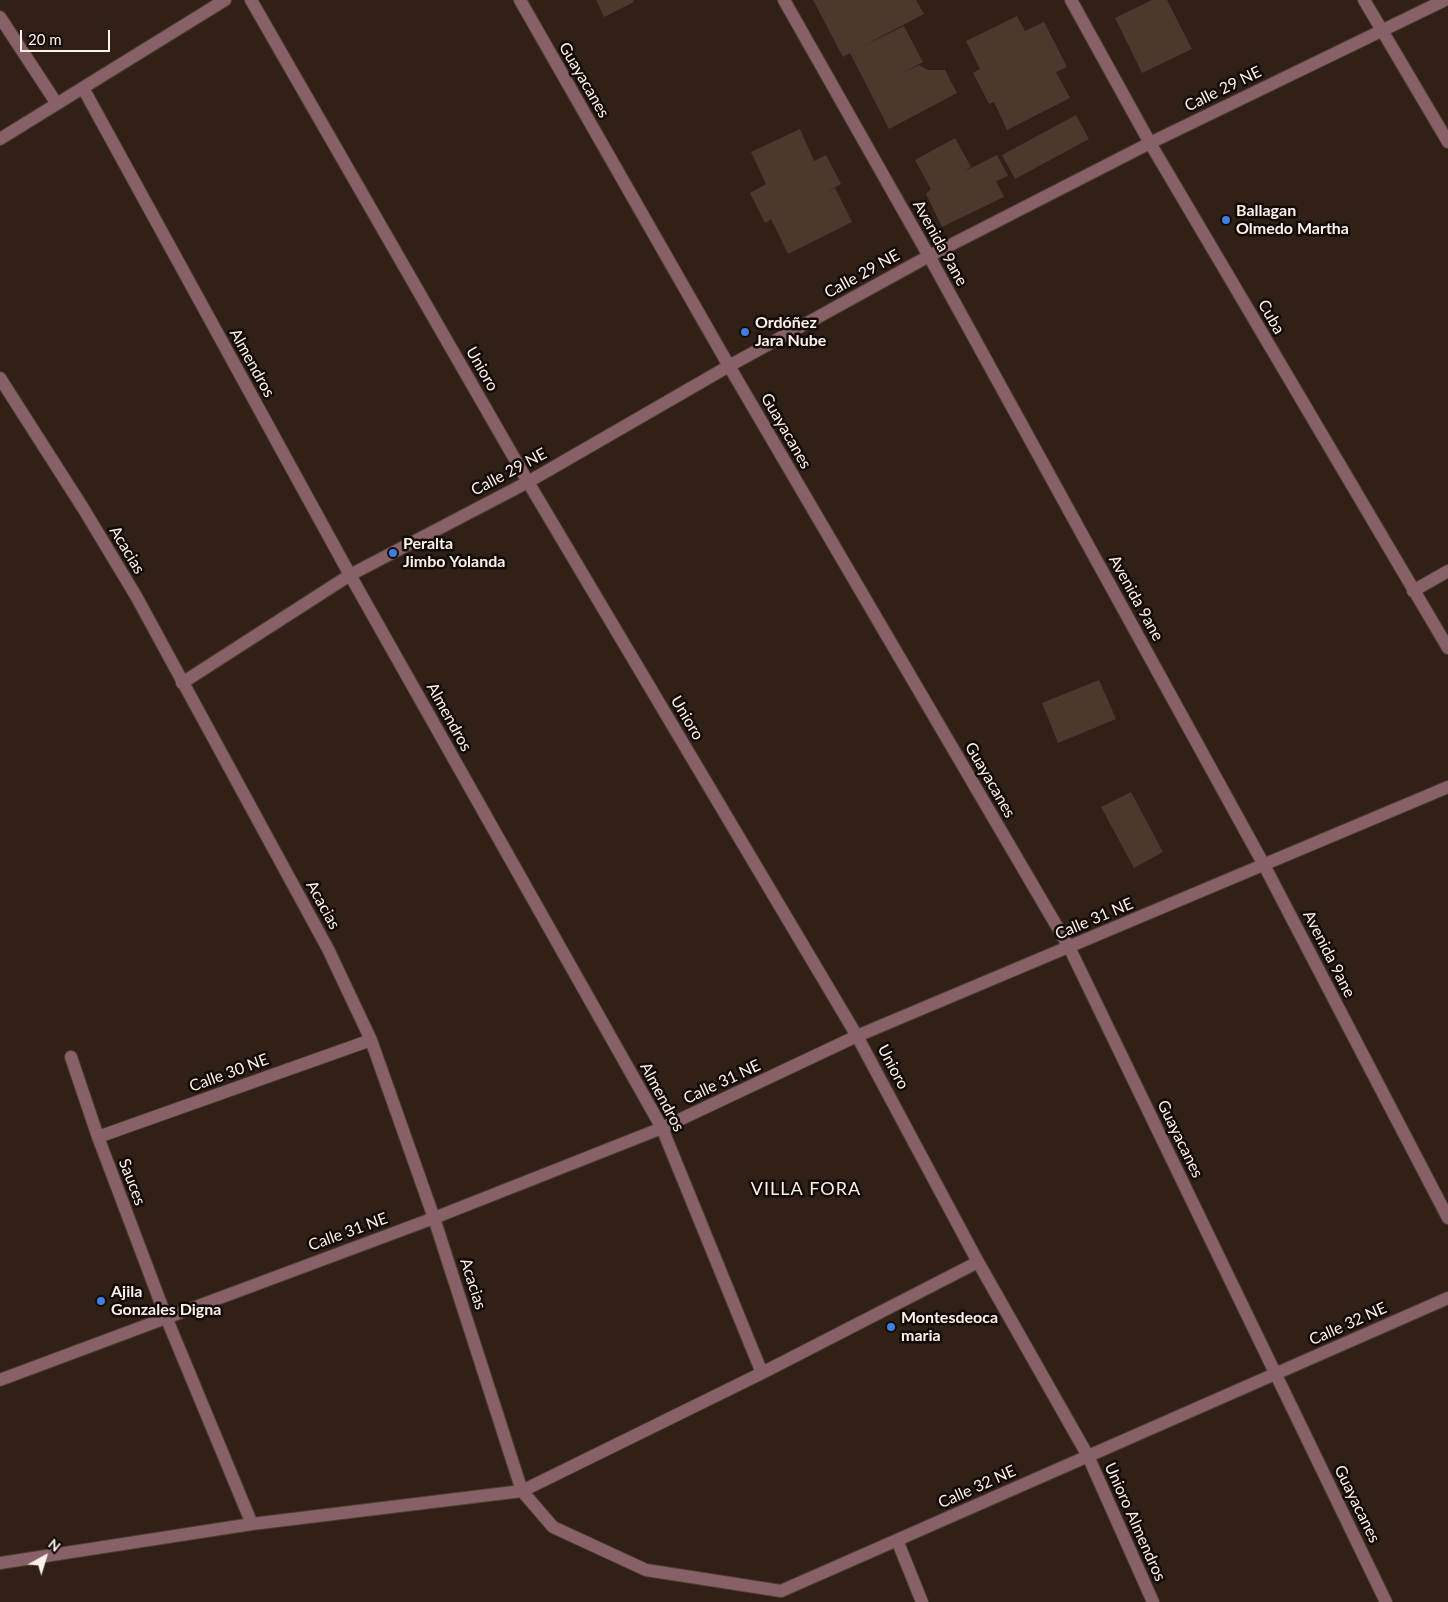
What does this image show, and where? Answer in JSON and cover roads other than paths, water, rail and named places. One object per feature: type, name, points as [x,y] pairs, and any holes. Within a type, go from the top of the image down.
[{"type":"street","points":[[0,139],[226,0]]},
{"type":"street","name":"Unioro","points":[[251,0],[528,482],[857,1036],[978,1262],[1088,1456]]},
{"type":"street","name":"Guayacanes","points":[[520,0],[729,366],[1069,947],[1386,1602]]},
{"type":"street","name":"Avenida 9ane","points":[[784,0],[929,256],[1264,865],[1448,1218]]},
{"type":"street","name":"Cuba","points":[[1071,0],[1150,143],[1448,648]]},
{"type":"street","points":[[1364,0],[1448,142]]},
{"type":"street","name":"Calle 29 NE","points":[[182,683],[350,575],[528,482],[729,366],[929,256],[1150,143],[1445,0]]},
{"type":"street","points":[[0,17],[58,104]]},
{"type":"street","name":"Almendros","points":[[83,88],[350,575],[662,1128],[762,1373]]},
{"type":"street","name":"Acacias","points":[[0,378],[83,508],[136,596],[328,949],[371,1040],[434,1218],[522,1491]]},
{"type":"street","points":[[1413,591],[1448,571]]},
{"type":"street","name":"Calle 31 NE","points":[[0,1380],[434,1218],[662,1128],[857,1036],[1448,787]]},
{"type":"street","name":"Calle 30 NE","points":[[98,1137],[371,1040]]},
{"type":"street","name":"Sauces","points":[[71,1057],[98,1137],[166,1317],[252,1524]]},
{"type":"street","points":[[0,1563],[252,1524],[522,1491],[762,1373],[978,1262]]},
{"type":"street","name":"Calle 32 NE","points":[[522,1491],[554,1527],[646,1570],[783,1596],[897,1540],[1448,1298]]},
{"type":"street","name":"Unioro Almendros","points":[[1088,1456],[1153,1602]]},
{"type":"street","points":[[897,1540],[922,1602]]},
{"type":"place","name":"Ballagan Olmedo Martha","points":[[1226,220]]},
{"type":"place","name":"Ordóñez Jara Nube","points":[[745,332]]},
{"type":"place","name":"Peralta Jimbo Yolanda","points":[[393,553]]},
{"type":"place","name":"Ajila Gonzales Digna","points":[[101,1301]]},
{"type":"place","name":"Montesdeoca maria","points":[[891,1327]]},
{"type":"district","name":"VILLA FORA","points":[[806,1189]]}]
